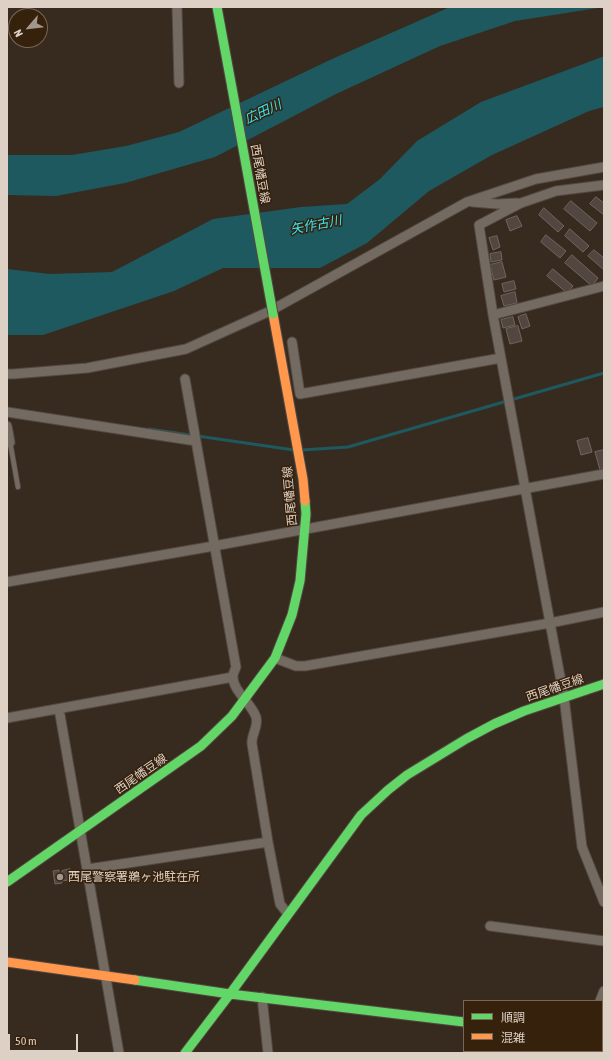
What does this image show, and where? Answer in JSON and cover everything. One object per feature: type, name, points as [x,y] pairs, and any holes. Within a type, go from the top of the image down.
[{"type":"main road","name":"西尾幡豆線","points":[[7,882],[197,749],[222,726],[245,699],[275,658],[292,614],[300,581],[306,529],[303,478],[217,7]]},
{"type":"main road","name":"西尾幡豆線","points":[[185,1053],[361,815],[392,786],[407,775],[466,739],[494,724],[524,711],[604,684]]},
{"type":"main road","points":[[7,962],[230,994],[262,996],[463,1022]]},
{"type":"street","points":[[176,7],[179,83]]},
{"type":"street","points":[[7,374],[87,368],[186,349],[270,311],[467,202],[536,179],[604,167]]},
{"type":"street","points":[[604,185],[556,191],[521,203],[479,225],[493,315],[564,698],[582,847],[604,902]]},
{"type":"street","points":[[467,202],[497,204],[521,203]]},
{"type":"street","points":[[493,315],[604,286]]},
{"type":"street","points":[[292,342],[300,394],[501,358]]},
{"type":"street","points":[[185,379],[236,667],[233,677],[235,686],[245,699],[256,718],[252,740],[268,842],[280,904],[288,914]]},
{"type":"street","points":[[7,412],[196,441]]},
{"type":"street","points":[[7,426],[8,442]]},
{"type":"street","points":[[7,582],[214,546],[604,474]]},
{"type":"street","points":[[275,658],[296,666],[305,666],[550,624],[604,612]]},
{"type":"street","points":[[7,718],[233,677]]},
{"type":"street","points":[[59,709],[107,977],[119,1053]]},
{"type":"street","points":[[88,869],[268,842]]},
{"type":"street","points":[[490,926],[604,941]]},
{"type":"street","points":[[262,996],[268,1053]]},
{"type":"lane","points":[[8,442],[18,487]]},
{"type":"water","name":"広田川","points":[[450,7],[604,7],[515,21],[440,46],[336,94],[215,157],[125,183],[56,196],[7,195],[7,155],[72,155],[126,146],[179,132],[332,59]]},
{"type":"water","name":"矢作古川","points":[[604,57],[604,107],[589,111],[492,155],[429,191],[367,243],[320,268],[223,268],[174,291],[43,335],[7,335],[7,269],[50,274],[112,272],[213,219],[301,207],[347,204],[380,179],[417,141],[481,102]]},
{"type":"building","points":[[596,197],[604,203],[604,215],[590,204]]},
{"type":"building","points":[[571,201],[597,223],[590,231],[564,209]]},
{"type":"building","points":[[544,208],[564,226],[558,232],[539,215]]},
{"type":"building","points":[[517,216],[522,226],[510,231],[506,220]]},
{"type":"building","points":[[570,229],[589,246],[583,252],[565,236]]},
{"type":"building","points":[[546,235],[566,251],[560,258],[541,242]]},
{"type":"building","points":[[497,236],[500,247],[493,250],[489,238]]},
{"type":"building","points":[[594,250],[604,258],[604,270],[588,256]]},
{"type":"building","points":[[501,252],[502,260],[491,262],[490,254]]},
{"type":"building","points":[[572,255],[598,278],[592,286],[565,263]]},
{"type":"building","points":[[502,262],[506,277],[494,280],[490,265]]},
{"type":"building","points":[[553,269],[573,286],[567,293],[547,276]]},
{"type":"building","points":[[514,281],[516,289],[504,292],[502,284]]},
{"type":"building","points":[[515,292],[517,303],[504,306],[501,296]]},
{"type":"building","points":[[526,314],[530,326],[522,329],[518,317]]},
{"type":"building","points":[[513,317],[515,325],[503,328],[501,320]]},
{"type":"building","points":[[518,326],[522,341],[510,344],[506,329]]},
{"type":"building","points":[[588,438],[592,452],[581,455],[577,441]]},
{"type":"building","points":[[604,450],[604,469],[600,470],[595,452]]},
{"type":"building","points":[[70,869],[72,877],[68,877],[69,880],[61,881],[62,883],[55,884],[53,871],[59,870],[59,873]]},
{"type":"waterway","points":[[302,450],[348,447],[604,373]]},
{"type":"waterway","points":[[149,429],[294,450]]},
{"type":"traffic: fast","points":[[217,7],[232,88]]},
{"type":"traffic: fast","points":[[232,88],[273,314]]},
{"type":"traffic: fast","points":[[7,882],[201,746],[232,716],[275,658],[292,615],[300,581],[306,514],[305,501]]},
{"type":"traffic: fast","points":[[185,1053],[361,815],[388,790],[407,775],[466,739],[494,724],[524,711],[604,684]]},
{"type":"traffic: fast","points":[[135,980],[230,994],[463,1022]]},
{"type":"traffic: slow","points":[[273,314],[303,479],[305,501]]},
{"type":"traffic: slow","points":[[7,962],[135,980]]},
{"type":"place","name":"西尾警察署鵜ヶ池駐在所","points":[[60,877]]}]
